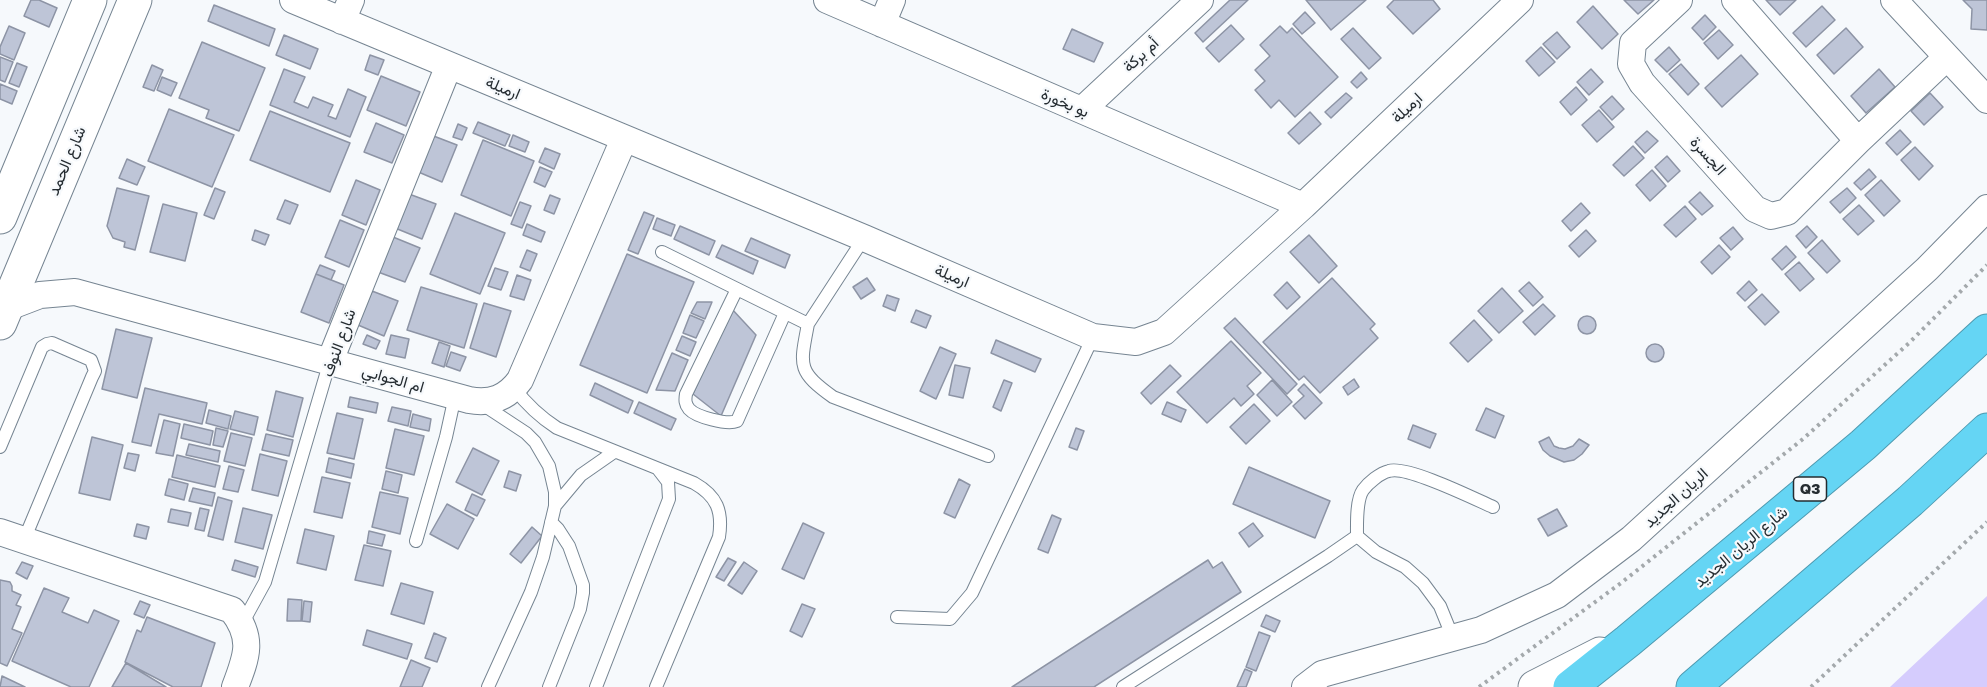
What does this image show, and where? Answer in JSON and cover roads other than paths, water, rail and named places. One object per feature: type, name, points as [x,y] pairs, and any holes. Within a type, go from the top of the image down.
[{"type":"highway","name":"شارع الريان الجديد","points":[[1570,687],[1863,445],[1987,332]]},
{"type":"highway","points":[[1693,687],[1910,501],[1987,430]]},
{"type":"street","points":[[0,217],[90,0]]},
{"type":"street","name":"شارع الحمد","points":[[3,315],[135,0]]},
{"type":"street","name":"ارميلة","points":[[292,0],[347,10],[449,65],[864,238],[1093,337],[1136,342],[1164,333],[1303,206],[1520,0]]},
{"type":"street","name":"بو بخورة","points":[[827,0],[1303,206]]},
{"type":"street","points":[[882,24],[892,0]]},
{"type":"street","name":"أم بركة","points":[[1082,110],[1200,0]]},
{"type":"street","name":"الجسرة","points":[[1679,0],[1634,43],[1631,64],[1642,83],[1755,209],[1771,216],[1787,212],[1946,58]]},
{"type":"street","points":[[1735,0],[1858,141]]},
{"type":"street","points":[[1894,0],[1987,100]]},
{"type":"street","name":"شارع النوف","points":[[330,361],[449,65]]},
{"type":"street","points":[[467,399],[497,399],[514,388],[520,380],[624,139]]},
{"type":"street","name":"الريان الجديد","points":[[1305,687],[1322,674],[1481,630],[1557,595],[1631,539],[1926,269],[1987,208]]},
{"type":"street","name":"ام الجوابي","points":[[3,315],[40,296],[57,292],[75,292],[467,399]]},
{"type":"street","points":[[0,532],[232,610],[242,624],[247,651],[235,687]]},
{"type":"street","name":"شارع الريان الجديد","points":[[1535,687],[1629,640]]},
{"type":"lane","points":[[864,238],[808,324],[801,360],[811,381],[833,397],[988,456]]},
{"type":"lane","points":[[662,252],[808,324]]},
{"type":"lane","points":[[736,289],[686,394],[685,401],[688,408],[694,412],[724,423],[730,424],[736,421],[785,313]]},
{"type":"lane","points":[[897,617],[950,619],[972,593],[1093,337]]},
{"type":"lane","points":[[0,447],[42,347],[52,343],[91,360],[94,365],[92,377],[24,540]]},
{"type":"lane","name":"شارع النوف","points":[[242,624],[265,582],[330,361]]},
{"type":"lane","points":[[514,388],[526,404],[557,428],[694,483],[714,499],[721,524],[719,537],[656,687]]},
{"type":"lane","points":[[416,541],[446,437],[467,399],[526,433],[535,442],[543,453],[553,478],[555,506],[543,557],[531,592],[488,687]]},
{"type":"lane","points":[[555,506],[581,475],[614,452]]},
{"type":"lane","points":[[596,687],[669,499],[668,482],[658,469]]},
{"type":"lane","points":[[1453,638],[1440,606],[1423,582],[1405,567],[1376,552],[1357,536],[1357,514],[1362,491],[1372,481],[1390,470],[1412,472],[1493,507]]},
{"type":"lane","points":[[549,687],[580,609],[583,593],[583,585],[569,546],[551,522]]},
{"type":"lane","points":[[1123,687],[1357,536]]}]
